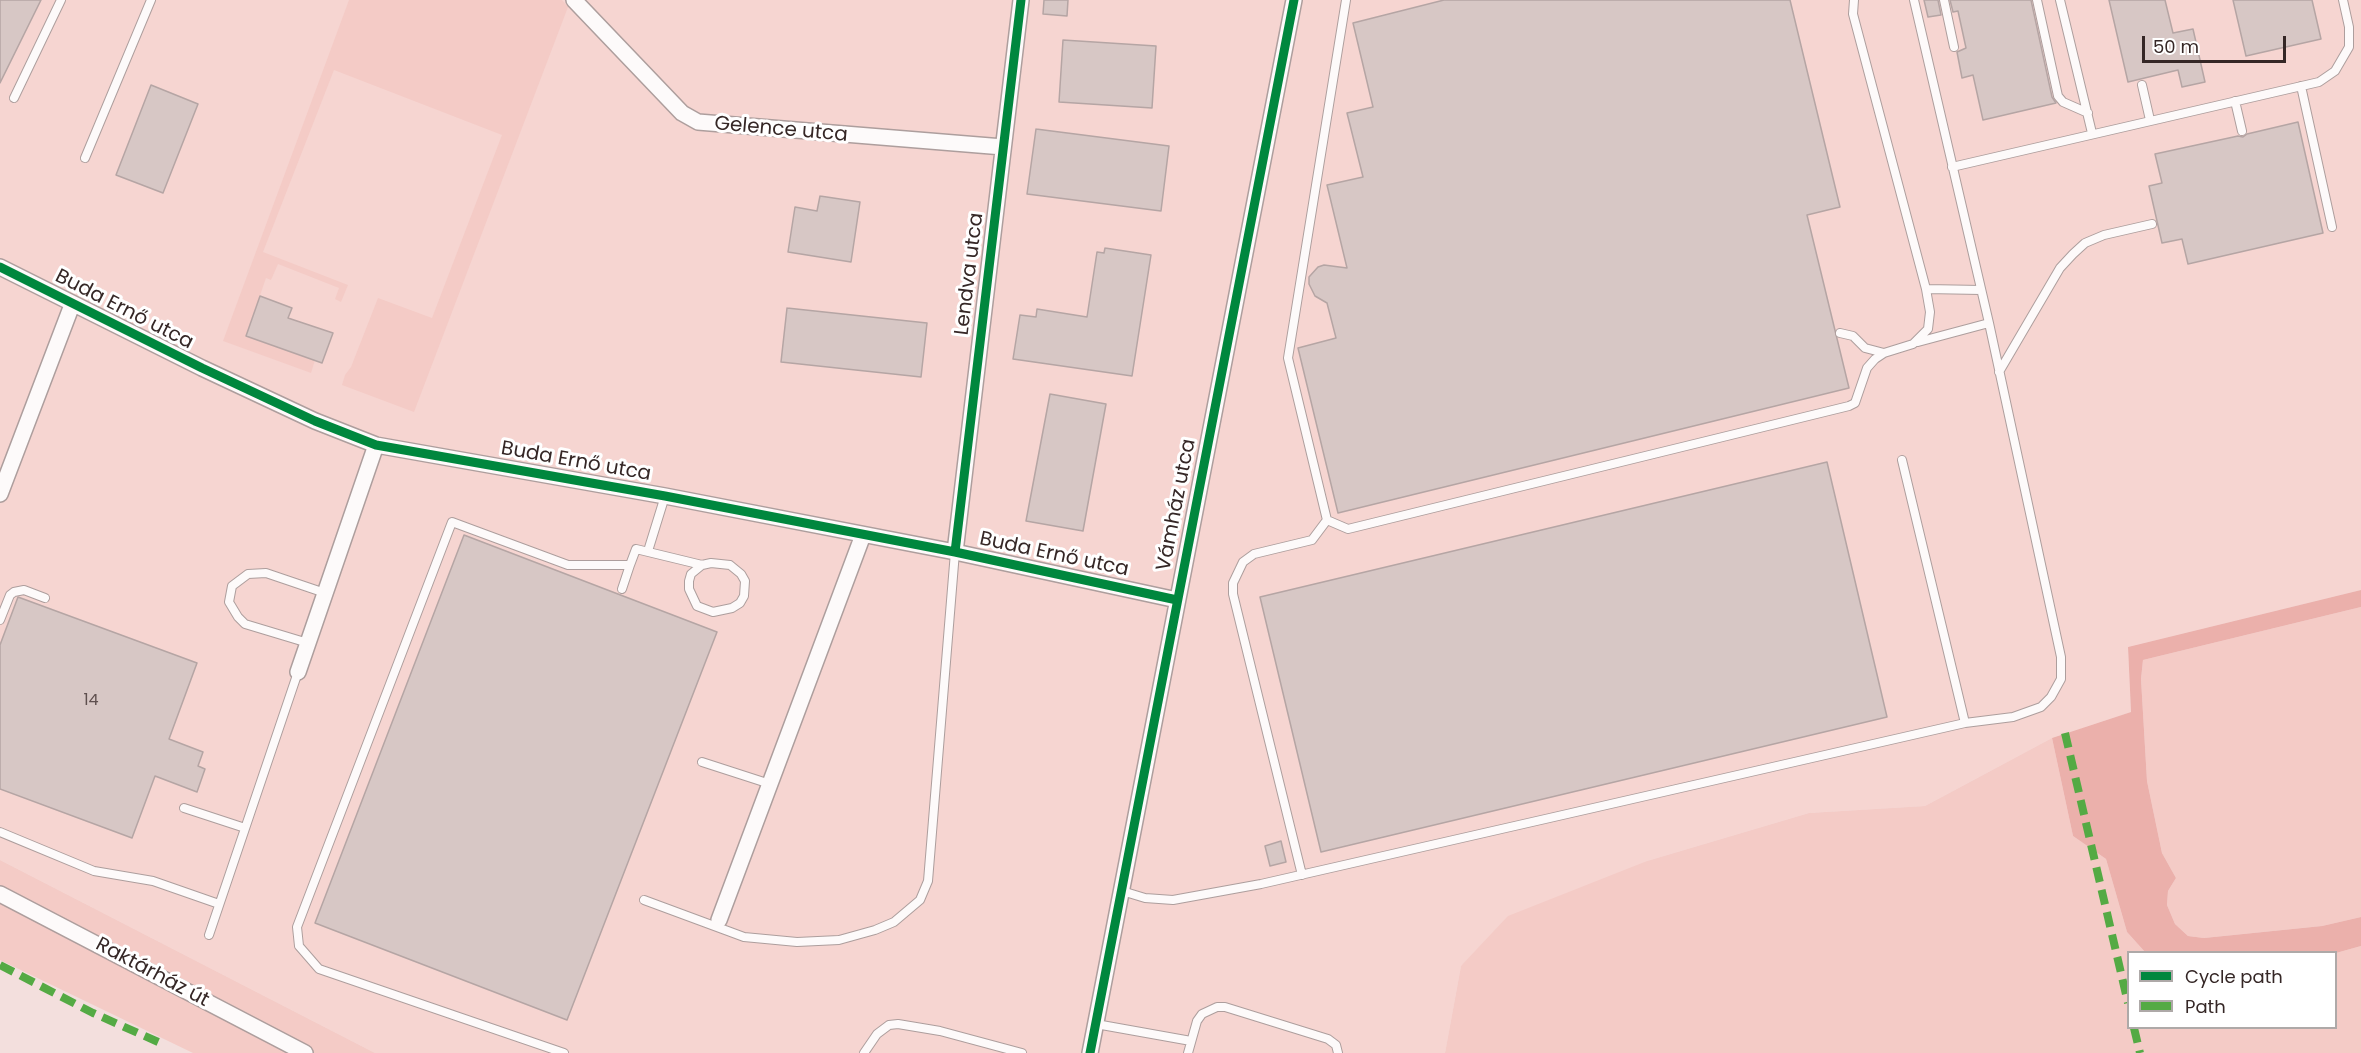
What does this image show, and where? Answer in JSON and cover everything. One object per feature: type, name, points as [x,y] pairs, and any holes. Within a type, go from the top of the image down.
[{"type":"street","name":"Gelence utca","points":[[574,0],[682,113],[698,122],[1003,147]]},
{"type":"street","name":"Lendva utca","points":[[955,552],[1020,0]]},
{"type":"street","name":"Vámház utca","points":[[1090,1053],[1293,0]]},
{"type":"street","name":"Buda Ernő utca","points":[[0,267],[72,305],[304,416],[376,445],[665,496],[955,552],[1177,600]]},
{"type":"street","points":[[0,494],[72,305]]},
{"type":"street","points":[[298,672],[376,445]]},
{"type":"street","points":[[719,920],[863,535]]},
{"type":"street","name":"Raktárház út","points":[[0,894],[305,1053]]},
{"type":"lane","points":[[14,98],[61,0]]},
{"type":"lane","points":[[85,158],[151,0]]},
{"type":"lane","points":[[1327,520],[1288,358],[1346,0]]},
{"type":"lane","points":[[1854,0],[1852,14],[1926,289],[1930,312],[1928,329],[1913,344]]},
{"type":"lane","points":[[1122,891],[1145,898],[1180,899],[1302,875],[1965,723],[2030,713],[2051,697],[2061,679],[2061,657],[1989,324],[1914,0]]},
{"type":"lane","points":[[1944,0],[1954,47]]},
{"type":"lane","points":[[2037,0],[2058,96],[2063,102],[2088,113]]},
{"type":"lane","points":[[2060,0],[2092,133]]},
{"type":"lane","points":[[1952,167],[2319,82],[2328,77],[2346,54],[2350,36],[2343,0]]},
{"type":"lane","points":[[2142,85],[2150,120]]},
{"type":"lane","points":[[2301,86],[2332,227]]},
{"type":"lane","points":[[2235,101],[2242,131]]},
{"type":"lane","points":[[1999,372],[2060,268],[2073,254],[2085,243],[2104,235],[2152,224]]},
{"type":"lane","points":[[1926,289],[1981,290]]},
{"type":"lane","points":[[1840,333],[1853,336],[1865,348],[1884,352],[1989,324]]},
{"type":"lane","points":[[1327,520],[1348,529],[1849,406],[1855,403],[1867,368],[1884,352]]},
{"type":"lane","points":[[1902,460],[1965,723]]},
{"type":"lane","points":[[648,551],[665,496]]},
{"type":"lane","points":[[1302,875],[1233,594],[1233,583],[1243,562],[1254,554],[1312,540],[1327,520]]},
{"type":"lane","points":[[564,1053],[319,969],[299,946],[297,927],[452,522],[568,565],[630,565]]},
{"type":"lane","points":[[622,589],[636,549],[702,565],[721,563],[736,568],[745,581],[744,596],[740,603],[732,608],[713,612],[697,606],[689,589],[689,581],[691,574],[702,565]]},
{"type":"lane","points":[[644,900],[744,937],[797,942],[839,940],[875,930],[894,922],[920,900],[928,882],[955,552]]},
{"type":"lane","points":[[308,643],[245,624],[229,602],[231,586],[248,574],[266,573],[325,593]]},
{"type":"lane","points":[[0,620],[10,595],[14,592],[24,590],[45,598]]},
{"type":"lane","points":[[209,935],[298,672]]},
{"type":"lane","points":[[702,762],[770,784]]},
{"type":"lane","points":[[184,808],[245,828]]},
{"type":"lane","points":[[0,832],[94,871],[153,881],[219,904]]},
{"type":"lane","points":[[1188,1053],[1197,1021],[1202,1014],[1216,1007],[1225,1006],[1328,1039],[1336,1045],[1338,1053]]},
{"type":"lane","points":[[864,1053],[877,1034],[889,1025],[898,1024],[940,1031],[1023,1053]]},
{"type":"lane","points":[[1096,1024],[1191,1041]]},
{"type":"shaded area","points":[[0,0],[2361,0],[2361,590],[2128,647],[2131,712],[2052,738],[1925,806],[1809,813],[1647,861],[1461,966],[1445,1053],[375,1053],[0,860]]},
{"type":"shaded area","points":[[349,0],[562,0],[568,7],[414,412],[342,385],[345,375],[351,367],[378,298],[432,318],[502,135],[334,70],[263,252],[348,285],[341,302],[335,299],[339,288],[278,264],[271,280],[266,278],[246,336],[315,360],[311,373],[223,341]]},
{"type":"shaded area","points":[[2361,590],[2361,607],[2143,660],[2141,679],[2147,781],[2162,853],[2176,878],[2168,891],[2167,905],[2175,924],[2188,936],[2204,938],[2322,926],[2361,917],[2361,946],[2337,953],[2144,951],[2127,932],[2106,859],[2073,836],[2052,738],[2131,712],[2128,647]]},
{"type":"shaded area","points":[[2361,607],[2361,917],[2322,926],[2204,938],[2188,936],[2175,924],[2167,905],[2168,891],[2176,878],[2162,853],[2147,781],[2141,679],[2143,660]]},
{"type":"shaded area","points":[[2052,738],[2073,836],[2106,859],[2127,932],[2144,951],[2127,951],[2127,1029],[2337,1029],[2337,953],[2361,946],[2361,1053],[1445,1053],[1461,966],[1508,916],[1647,861],[1809,813],[1925,806]]},
{"type":"shaded area","points":[[0,860],[375,1053],[193,1053],[0,960]]},
{"type":"building","points":[[0,0],[41,0],[0,83]]},
{"type":"building","points":[[1044,0],[1068,0],[1067,16],[1043,14]]},
{"type":"building","points":[[1444,0],[1790,0],[1840,207],[1807,215],[1849,388],[1338,513],[1298,348],[1336,338],[1327,303],[1315,296],[1309,284],[1309,277],[1318,267],[1324,265],[1347,268],[1327,185],[1363,177],[1347,113],[1373,107],[1353,23]]},
{"type":"building","points":[[1924,0],[1938,0],[1941,15],[1928,17]]},
{"type":"building","points":[[1950,0],[2031,0],[2052,97],[2056,103],[1983,120],[1973,75],[1962,78],[1957,52],[1966,48],[1958,11],[1953,12]]},
{"type":"building","points":[[2109,0],[2165,0],[2173,33],[2193,29],[2205,82],[2182,87],[2178,70],[2128,82]]},
{"type":"building","points":[[2233,0],[2312,0],[2321,39],[2246,56]]},
{"type":"building","points":[[1063,40],[1156,46],[1152,108],[1059,102]]},
{"type":"building","points":[[151,85],[198,104],[163,193],[116,175]]},
{"type":"building","points":[[2298,122],[2323,233],[2188,264],[2182,239],[2162,243],[2149,186],[2162,183],[2155,154],[2238,136],[2243,137],[2247,134]]},
{"type":"building","points":[[1036,129],[1169,146],[1161,211],[1027,194]]},
{"type":"building","points":[[820,196],[860,202],[851,262],[788,252],[795,207],[817,211]]},
{"type":"building","points":[[1105,248],[1151,255],[1132,376],[1013,359],[1020,315],[1036,317],[1037,309],[1087,317],[1097,252],[1104,253]]},
{"type":"building","points":[[260,296],[292,308],[288,318],[333,333],[322,363],[246,336]]},
{"type":"building","points":[[787,308],[927,323],[921,377],[781,362]]},
{"type":"building","points":[[1050,394],[1106,404],[1083,531],[1026,521]]},
{"type":"building","points":[[1827,462],[1887,717],[1321,852],[1260,597]]},
{"type":"building","points":[[464,535],[717,632],[567,1020],[315,923]]},
{"type":"building","points":[[18,597],[197,663],[169,739],[203,752],[198,766],[205,769],[197,792],[155,776],[132,838],[0,789],[0,645]]},
{"type":"building","points":[[1281,841],[1286,862],[1270,866],[1265,846]]},
{"type":"marked path","points":[[2065,733],[2127,999]]},
{"type":"marked path","points":[[0,965],[93,1013],[165,1045]]},
{"type":"marked path","points":[[2134,1029],[2140,1053]]},
{"type":"cycle path","points":[[955,552],[1021,0]]},
{"type":"cycle path","points":[[1090,1053],[1294,0]]},
{"type":"cycle path","points":[[0,267],[202,368],[315,421],[376,445],[665,496],[955,552],[1177,600]]}]
